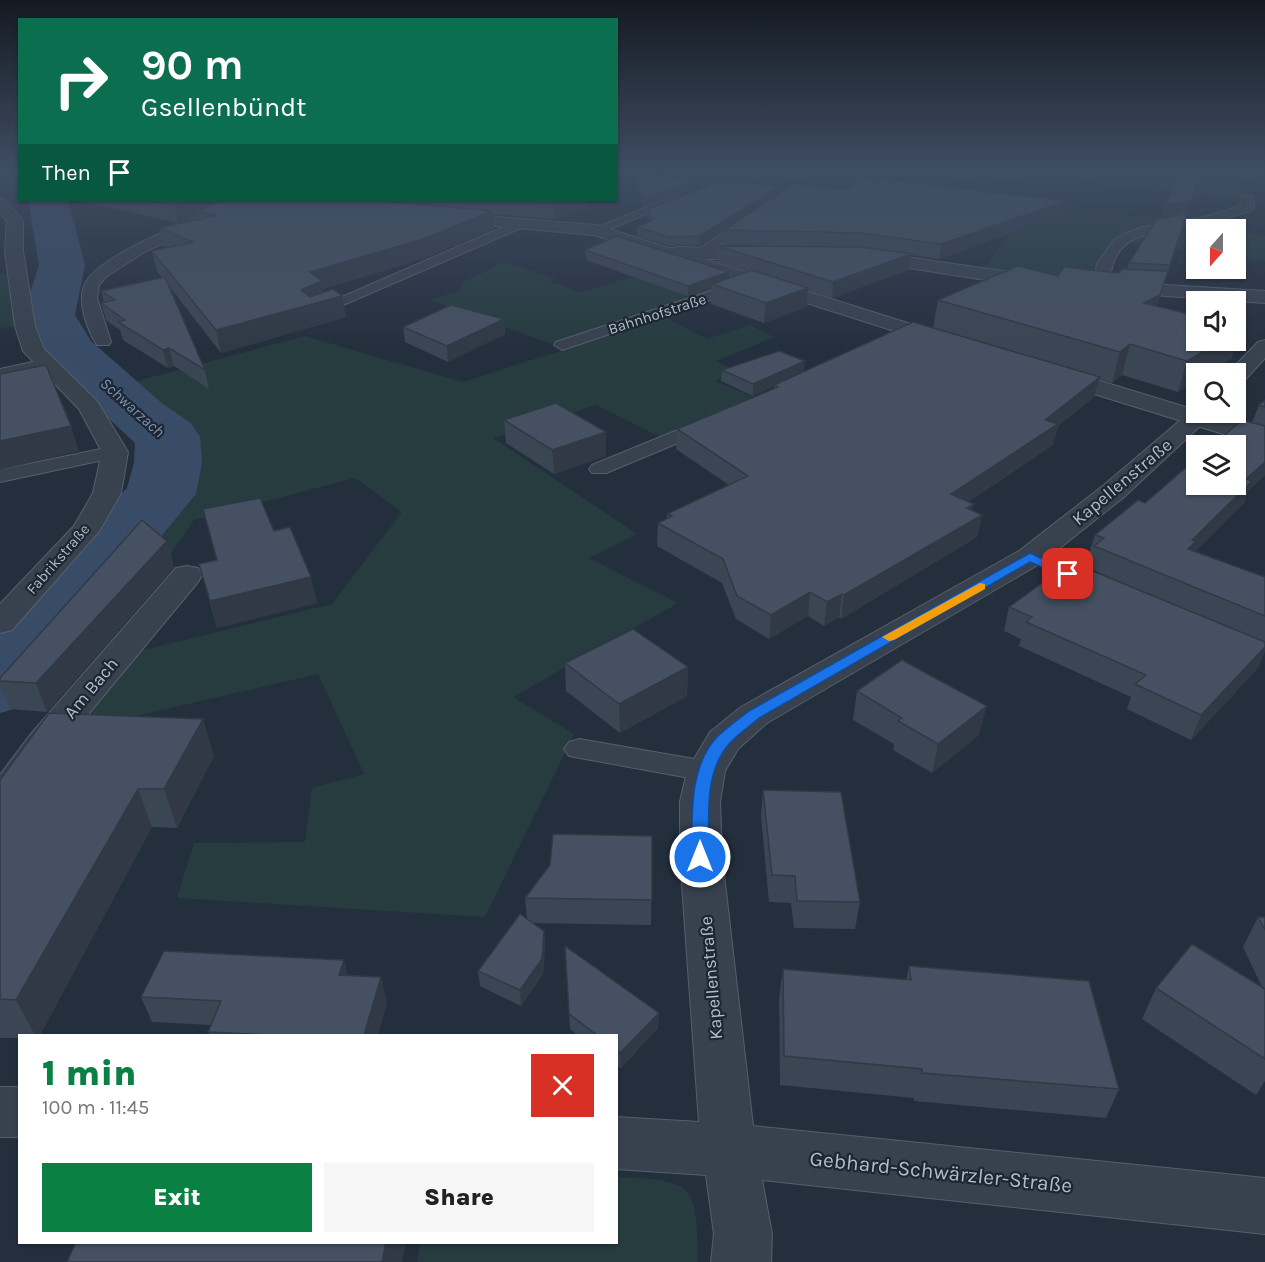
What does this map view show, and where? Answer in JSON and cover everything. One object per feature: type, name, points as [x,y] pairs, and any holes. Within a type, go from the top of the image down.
[{"type":"street","points":[[15,229],[14,251],[25,326],[34,351],[89,406],[115,452]]},
{"type":"street","name":"Bahnhofstraße","points":[[584,229],[596,230],[750,281],[956,344]]},
{"type":"street","points":[[668,254],[779,254]]},
{"type":"street","points":[[848,255],[1058,284]]},
{"type":"street","points":[[1079,285],[1261,301]]},
{"type":"street","points":[[1246,367],[1264,350]]},
{"type":"street","points":[[1038,369],[1186,411]]},
{"type":"street","name":"Kapellenstraße","points":[[741,1262],[743,1234],[723,1105],[700,857],[700,802],[706,771],[723,741],[754,715],[1044,563],[1114,491],[1191,423]]},
{"type":"street","points":[[1222,423],[1265,439]]},
{"type":"street","name":"Fabrikstraße","points":[[0,623],[86,530],[107,493],[115,452]]},
{"type":"street","name":"Am Bach","points":[[0,804],[43,744],[188,575]]},
{"type":"street","points":[[0,1112],[18,1112]]},
{"type":"street","name":"Gebhard-Schwärzler-Straße","points":[[618,1143],[731,1150],[1265,1206]]},
{"type":"lane","points":[[103,342],[90,303],[92,285],[115,264],[185,229]]},
{"type":"lane","name":"Bahnhofstraße","points":[[315,312],[508,229]]},
{"type":"lane","points":[[699,253],[736,229]]},
{"type":"lane","points":[[1100,287],[1104,264],[1119,243],[1143,231],[1155,229]]},
{"type":"lane","name":"Bahnhofstraße","points":[[562,345],[710,297],[750,281]]},
{"type":"lane","points":[[883,343],[911,331]]},
{"type":"lane","points":[[0,374],[52,370]]},
{"type":"lane","points":[[0,389],[52,370]]},
{"type":"lane","points":[[599,469],[726,416]]},
{"type":"lane","points":[[0,476],[115,452]]},
{"type":"lane","points":[[579,749],[706,771]]},
{"type":"green space","points":[[1013,229],[1186,229],[1186,250],[1117,241],[1091,281],[983,271]]},
{"type":"green space","points":[[1246,232],[1265,236],[1265,261],[1246,258]]},
{"type":"green space","points":[[505,262],[555,279],[551,282],[581,293],[638,275],[726,287],[655,312],[707,339],[750,325],[774,337],[716,361],[738,372],[715,381],[756,398],[662,438],[596,405],[493,438],[637,534],[589,558],[678,603],[513,697],[574,734],[485,917],[177,898],[194,843],[305,842],[312,788],[364,774],[318,674],[65,732],[135,652],[332,604],[402,512],[355,478],[194,520],[144,592],[107,586],[181,506],[190,491],[194,435],[137,381],[305,336],[463,382],[566,349],[431,300],[459,291],[463,282]]},
{"type":"green space","points":[[7,274],[16,326],[0,329],[0,275]]},
{"type":"green space","points":[[618,1177],[643,1178],[677,1185],[686,1191],[696,1216],[698,1262],[417,1262],[421,1244],[618,1244]]},
{"type":"building","points":[[162,229],[448,229],[423,239],[310,272],[322,281],[301,290],[310,297],[333,289],[342,296],[216,330],[152,251],[193,242]]},
{"type":"building","points":[[643,229],[711,229],[700,236],[670,237]]},
{"type":"building","points":[[985,229],[941,244],[861,233],[724,230]]},
{"type":"building","points":[[1150,229],[1182,229],[1170,265],[1129,263]]},
{"type":"building","points":[[617,236],[729,272],[688,286],[585,250]]},
{"type":"building","points":[[718,246],[861,247],[911,254],[833,282]]},
{"type":"building","points":[[1018,266],[1058,276],[1064,267],[1119,273],[1122,269],[1168,271],[1160,295],[1144,303],[1186,313],[1186,351],[1204,351],[1187,361],[1130,344],[1120,352],[938,300]]},
{"type":"building","points":[[751,270],[808,288],[766,303],[712,284]]},
{"type":"building","points":[[165,277],[205,370],[169,348],[163,350],[118,322],[125,320],[101,303],[115,300],[101,291]]},
{"type":"building","points":[[451,305],[504,319],[447,346],[403,327]]},
{"type":"building","points":[[913,322],[1100,377],[1045,420],[1058,424],[951,494],[974,504],[967,508],[982,515],[844,595],[827,602],[810,592],[771,615],[737,596],[723,559],[658,523],[672,516],[667,514],[748,476],[677,429],[778,387],[774,385]]},
{"type":"building","points":[[779,351],[805,361],[753,384],[722,370]]},
{"type":"building","points":[[46,365],[71,426],[0,441],[0,374]]},
{"type":"building","points":[[556,403],[606,432],[552,450],[504,420]]},
{"type":"building","points":[[1246,421],[1265,426],[1265,462],[1246,479],[1246,435],[1225,435],[1239,423],[1246,423]]},
{"type":"building","points":[[1186,468],[1186,495],[1238,495],[1192,540],[1196,541],[1188,549],[1265,577],[1265,616],[1094,546],[1104,538],[1095,535],[1138,500],[1145,503]]},
{"type":"building","points":[[1246,479],[1252,481],[1246,487]]},
{"type":"building","points":[[260,498],[274,531],[290,527],[311,577],[210,601],[199,564],[217,560],[203,509]]},
{"type":"building","points":[[142,520],[167,541],[36,683],[0,681],[0,678]]},
{"type":"building","points":[[1071,562],[1265,642],[1265,647],[1201,715],[1135,684],[1146,675],[1026,622],[1032,617],[1009,607]]},
{"type":"building","points":[[633,629],[688,667],[619,704],[565,663]]},
{"type":"building","points":[[902,660],[987,706],[938,744],[898,721],[902,718],[857,691]]},
{"type":"building","points":[[49,713],[203,719],[164,789],[138,789],[16,1000],[0,999],[0,780]]},
{"type":"building","points":[[763,790],[841,792],[860,902],[797,901],[795,876],[772,875]]},
{"type":"building","points":[[553,834],[652,836],[652,900],[525,898],[550,865]]},
{"type":"building","points":[[520,914],[544,931],[542,959],[520,990],[478,971]]},
{"type":"building","points":[[1258,917],[1265,917],[1265,930]]},
{"type":"building","points":[[1192,944],[1265,989],[1265,1059],[1156,988]]},
{"type":"building","points":[[565,946],[659,1013],[620,1053],[618,1052],[618,1034],[596,1034],[569,1014]]},
{"type":"building","points":[[164,951],[344,960],[339,975],[381,977],[364,1034],[208,1032],[221,1001],[141,997]]},
{"type":"building","points":[[909,966],[1089,981],[1119,1089],[922,1073],[922,1069],[784,1056],[783,969],[911,980]]},
{"type":"building","points":[[75,1244],[386,1244],[382,1262],[67,1262]]},
{"type":"waterway","name":"Schwarzach","points":[[0,684],[113,546],[161,494],[168,463],[168,437],[141,417],[69,351],[49,315],[62,265],[54,229]]},
{"type":"slow traffic","points":[[889,637],[980,586]]},
{"type":"route","points":[[700,857],[700,802],[706,771],[723,741],[754,715],[1030,557],[1068,574]]}]
